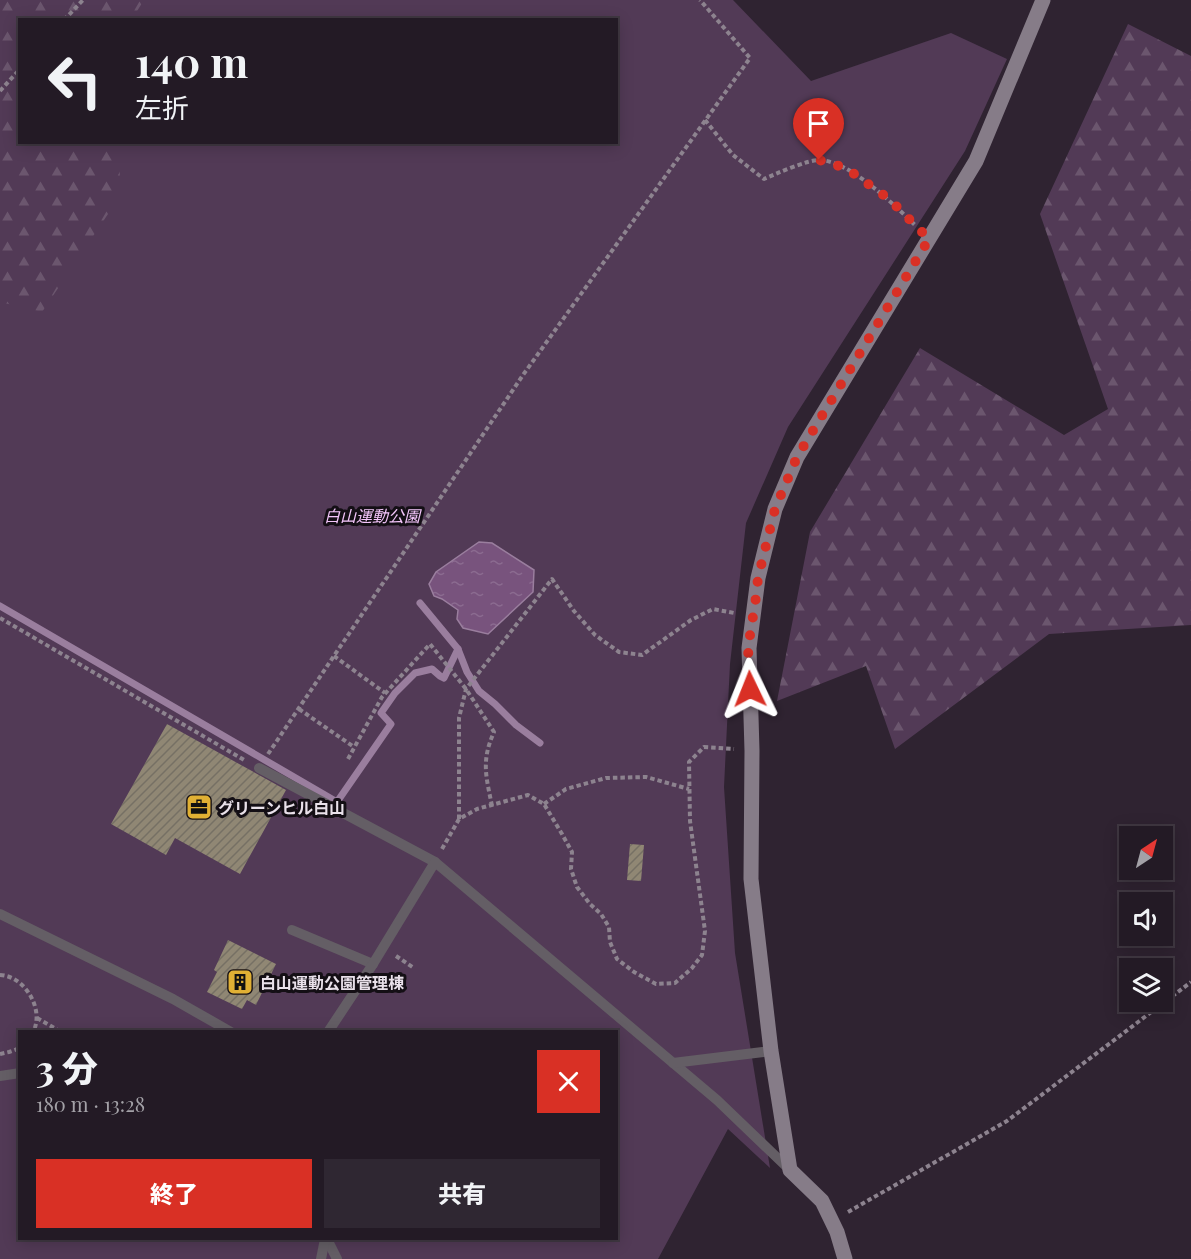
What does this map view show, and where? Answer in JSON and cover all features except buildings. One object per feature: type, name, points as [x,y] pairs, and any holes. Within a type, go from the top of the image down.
[{"type":"street","points":[[845,1259],[837,1232],[822,1201],[790,1170],[771,1051],[752,879],[752,751],[748,648],[758,578],[775,509],[797,457],[976,161],[1043,0]]},
{"type":"lane","points":[[259,768],[435,862],[717,1100],[790,1170]]},
{"type":"lane","points":[[329,1030],[373,964],[435,862]]},
{"type":"lane","points":[[0,914],[173,999],[227,1030]]},
{"type":"lane","points":[[292,930],[373,964]]},
{"type":"lane","points":[[672,1063],[771,1051]]},
{"type":"lane","points":[[0,1076],[18,1073]]},
{"type":"lane","points":[[321,1259],[326,1240]]},
{"type":"lane","points":[[327,1240],[337,1259]]},
{"type":"path","points":[[66,18],[83,0]]},
{"type":"path","points":[[0,618],[259,768],[522,375],[750,58],[700,0]]},
{"type":"path","points":[[0,91],[18,71]]},
{"type":"path","points":[[705,120],[733,155],[764,179],[787,169],[819,160],[846,168],[889,199],[929,239]]},
{"type":"path","points":[[435,862],[459,819],[459,718],[466,689],[552,579],[574,611],[595,635],[619,652],[642,655],[691,620],[713,609],[753,616]]},
{"type":"path","points":[[348,759],[385,693],[430,644],[466,689],[494,732],[487,747],[485,770],[492,806]]},
{"type":"path","points":[[334,656],[385,693]]},
{"type":"path","points":[[298,709],[354,747]]},
{"type":"path","points":[[459,819],[477,809],[528,795],[544,804],[572,852],[571,868],[577,887],[601,914],[609,927],[610,942],[617,959],[656,984],[675,983],[692,968],[702,955],[705,931],[690,821],[689,762],[704,747],[738,749]]},
{"type":"path","points":[[544,804],[566,789],[606,778],[646,777],[689,789]]},
{"type":"path","points":[[0,975],[8,976],[26,988],[36,1009],[34,1030]]},
{"type":"path","points":[[832,1221],[1007,1120],[1191,982]]},
{"type":"path","points":[[36,1018],[57,1030]]},
{"type":"path","points":[[0,1054],[18,1049]]},
{"type":"green space","name":"白山運動公園","points":[[0,0],[733,0],[811,81],[951,33],[1007,59],[965,151],[788,427],[746,523],[730,664],[724,787],[735,953],[770,1168],[728,1129],[658,1259],[0,1259]]},
{"type":"green space","points":[[0,0],[144,0],[133,18],[18,18],[18,144],[118,144],[120,178],[108,214],[42,312],[0,302]]},
{"type":"green space","points":[[1128,24],[1191,56],[1191,625],[1049,634],[895,749],[866,666],[777,701],[810,532],[920,348],[1064,435],[1108,409],[1040,214]]},
{"type":"water","points":[[479,542],[492,543],[534,570],[533,592],[488,634],[463,628],[457,619],[458,610],[434,596],[429,584],[436,572]]},
{"type":"waterway","points":[[420,603],[458,649],[467,672],[479,691],[516,725],[540,743]]},
{"type":"waterway","points":[[0,606],[337,802],[391,724],[381,713],[395,693],[415,673],[432,669],[444,678],[458,649]]},
{"type":"place","name":"グリーンヒル白山","points":[[199,807]]},
{"type":"place","name":"白山運動公園管理棟","points":[[240,982]]},
{"type":"route","points":[[750,689],[748,648],[758,578],[775,509],[797,457],[929,239],[889,199],[846,168],[819,160]]}]
